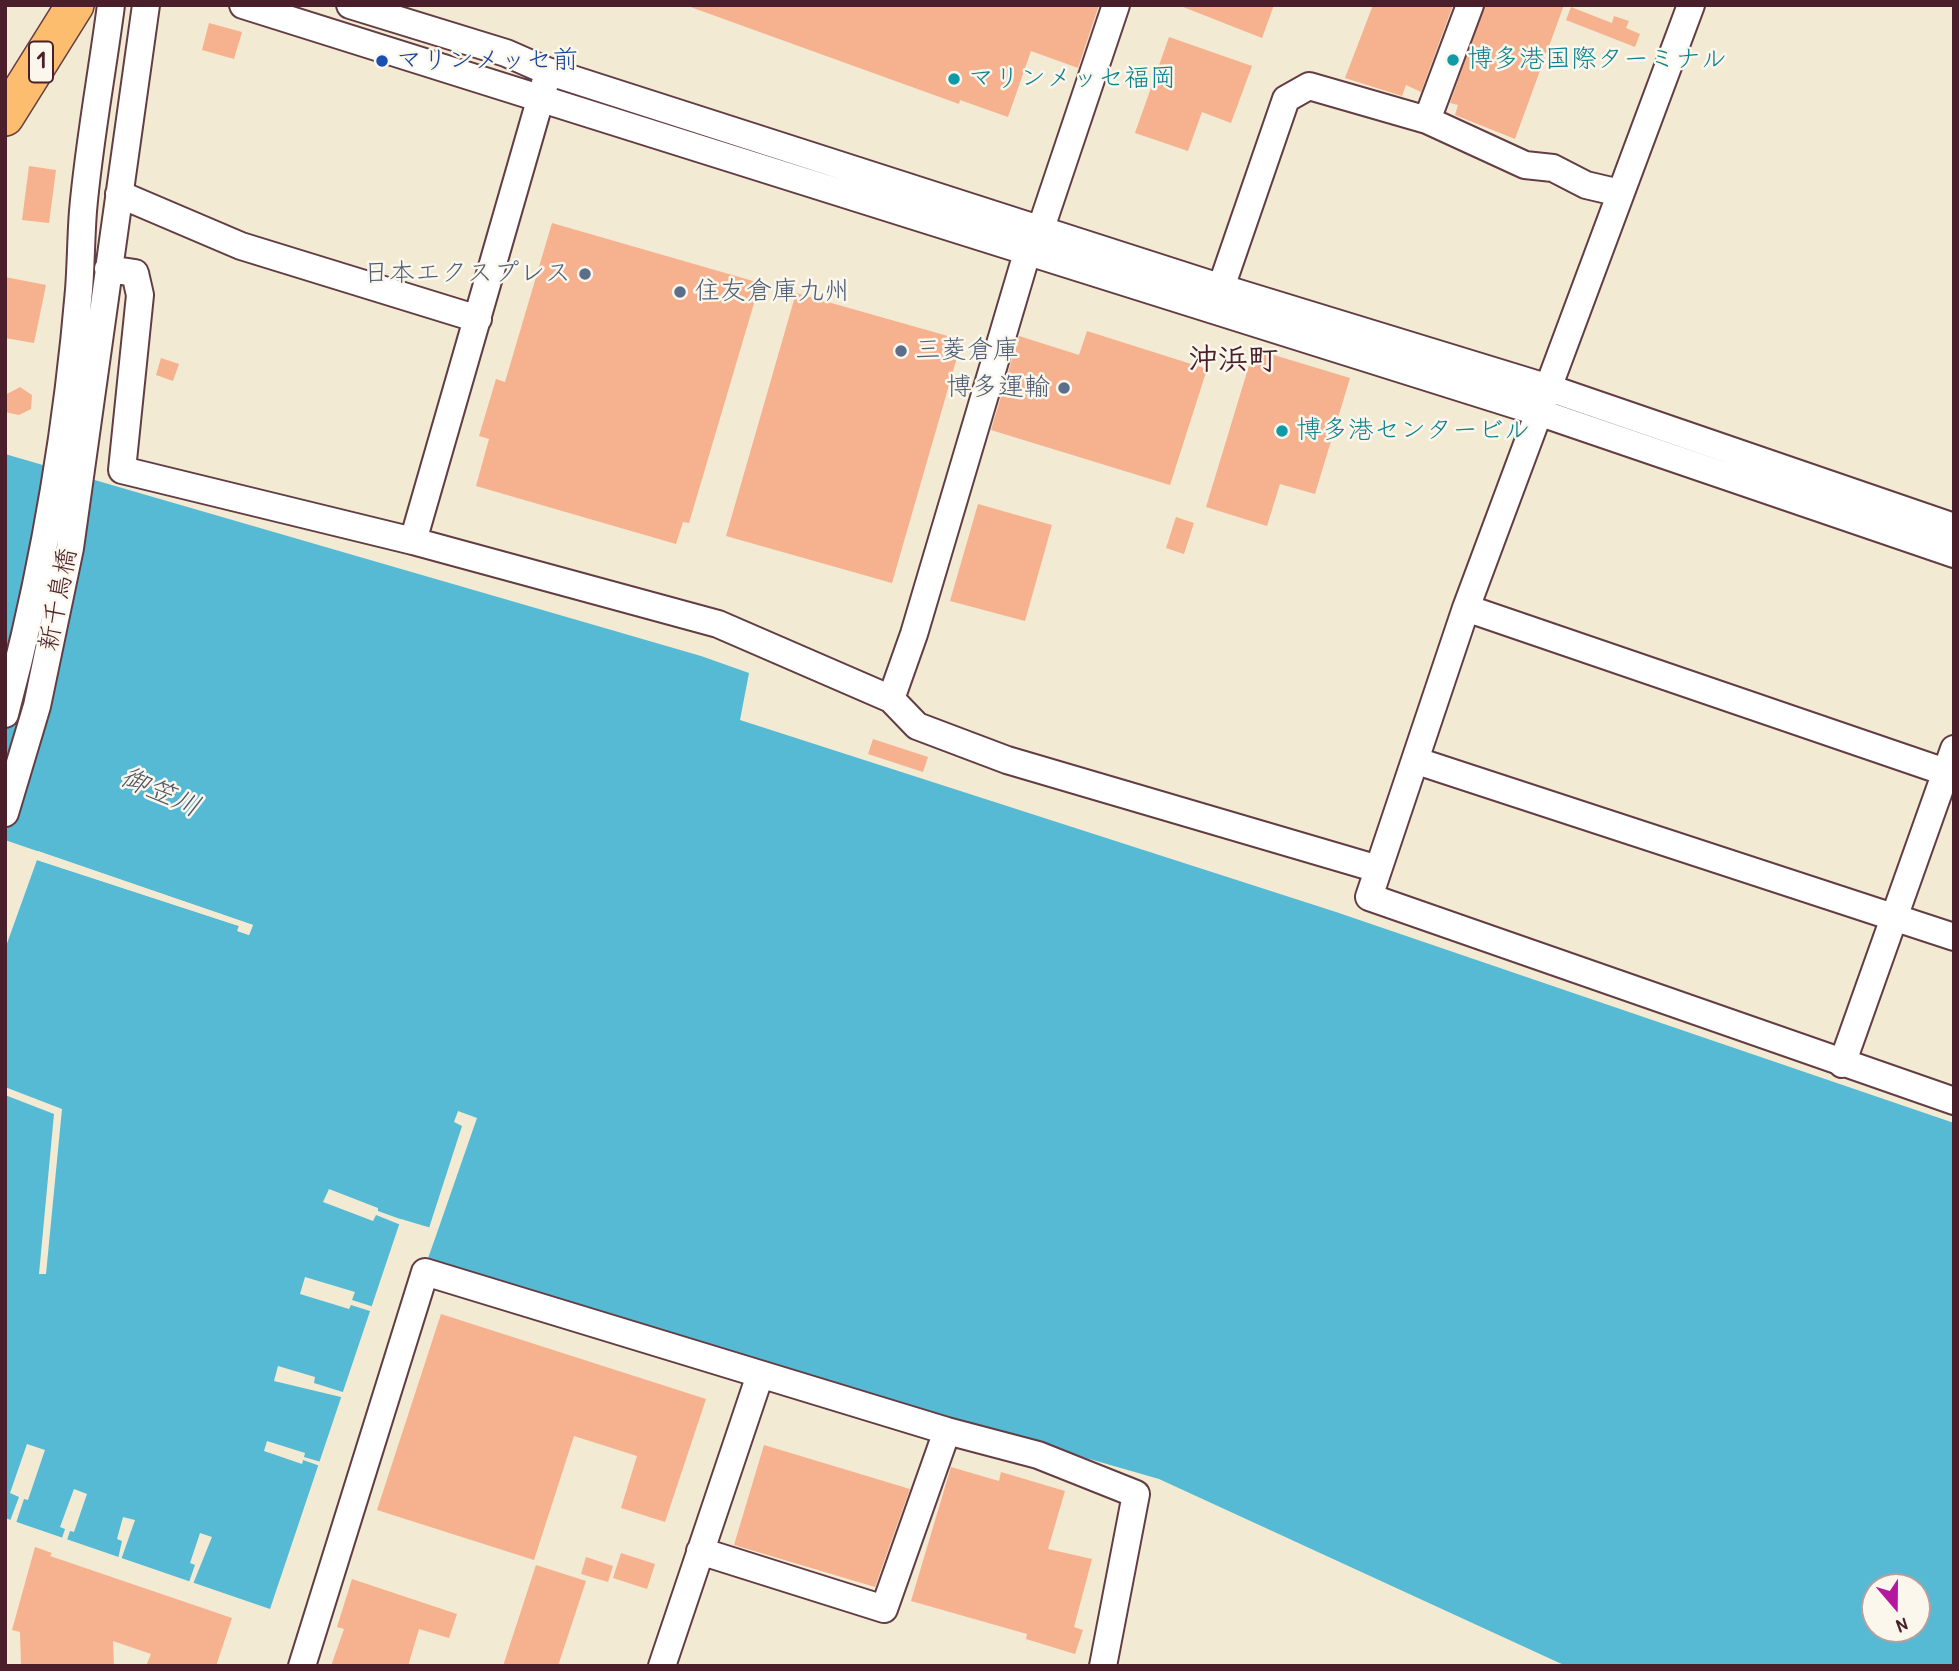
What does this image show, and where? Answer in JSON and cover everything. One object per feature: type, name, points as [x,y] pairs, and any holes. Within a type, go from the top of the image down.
[{"type":"highway","points":[[5,83],[60,8]]},
{"type":"highway","name":"1","points":[[5,92],[60,8]]},
{"type":"highway","name":"1","points":[[5,117],[60,8]]},
{"type":"street","name":"新千鳥橋","points":[[5,714],[43,541],[68,380],[93,119],[111,5]]},
{"type":"street","name":"新千鳥橋","points":[[5,813],[37,706],[56,623],[95,383],[108,269],[146,5]]},
{"type":"street","points":[[243,5],[1027,253],[1549,388],[1954,527]]},
{"type":"street","points":[[350,5],[506,53],[547,71],[1041,228],[1217,300],[1541,414],[1954,554]]},
{"type":"street","points":[[891,699],[914,634],[1027,253],[1041,228],[1116,5]]},
{"type":"street","points":[[1427,120],[1470,5]]},
{"type":"street","points":[[1691,5],[1645,124],[1541,414],[1466,608],[1417,761],[1369,897],[1954,1101]]},
{"type":"street","points":[[413,541],[542,100],[547,71]]},
{"type":"street","points":[[1217,300],[1231,252],[1286,99],[1309,86],[1427,120],[1525,165],[1553,168],[1586,185],[1620,193]]},
{"type":"street","points":[[119,194],[241,246],[478,319]]},
{"type":"street","points":[[108,269],[135,273],[140,296],[122,470],[413,541],[718,624],[891,699],[917,726],[1007,760],[1378,869]]},
{"type":"street","points":[[1466,608],[1951,766],[1842,1064]]},
{"type":"street","points":[[1417,761],[1954,937]]},
{"type":"street","points":[[302,1666],[425,1272],[947,1431],[1038,1455],[1136,1494],[1103,1666]]},
{"type":"street","points":[[662,1666],[760,1375]]},
{"type":"street","points":[[700,1551],[884,1609],[947,1431]]},
{"type":"water","name":"御笠川","points":[[5,454],[701,656],[749,673],[740,720],[1336,912],[1954,1123],[1954,1666],[1566,1666],[1159,1479],[707,1349],[426,1264],[438,1230],[401,1219],[270,1609],[5,1518],[5,949],[37,860],[239,926],[238,931],[249,935],[253,925],[5,840]]},
{"type":"pier","points":[[38,851],[253,925],[249,935],[237,931],[239,926],[37,860],[37,857],[156,895],[38,855]]},
{"type":"pier","points":[[5,1087],[62,1109],[46,1274],[39,1274],[54,1114],[5,1095]]},
{"type":"pier","points":[[458,1111],[477,1118],[438,1230],[429,1228],[462,1126],[454,1122]]},
{"type":"pier","points":[[329,1189],[403,1220],[401,1225],[376,1215],[373,1221],[323,1202]]},
{"type":"pier","points":[[305,1277],[355,1292],[352,1300],[374,1307],[373,1312],[351,1305],[349,1309],[300,1294]]},
{"type":"pier","points":[[278,1366],[315,1377],[314,1383],[346,1393],[345,1398],[274,1381]]},
{"type":"pier","points":[[267,1441],[305,1453],[304,1457],[321,1462],[320,1466],[303,1460],[302,1464],[264,1451]]},
{"type":"pier","points":[[27,1444],[45,1450],[28,1500],[24,1499],[16,1523],[10,1521],[19,1497],[10,1493]]},
{"type":"pier","points":[[74,1489],[87,1494],[74,1532],[70,1531],[66,1543],[61,1541],[65,1529],[60,1527]]},
{"type":"pier","points":[[123,1517],[135,1520],[121,1560],[118,1559],[122,1541],[117,1539]]},
{"type":"pier","points":[[200,1533],[212,1537],[193,1584],[189,1582],[195,1565],[190,1563]]},
{"type":"building","name":"マリンメッセ福岡","points":[[685,5],[1099,5],[1078,68],[1031,51],[1008,117],[960,100],[959,104]]},
{"type":"building","points":[[1178,5],[1274,5],[1262,38]]},
{"type":"building","points":[[1373,5],[1453,5],[1421,92],[1406,85],[1402,96],[1345,78]]},
{"type":"building","points":[[1485,5],[1564,5],[1515,139],[1455,115],[1458,105],[1450,103]]},
{"type":"building","points":[[1571,7],[1612,23],[1614,16],[1629,21],[1626,28],[1640,34],[1635,47],[1566,20]]},
{"type":"building","points":[[209,23],[242,32],[234,59],[202,50]]},
{"type":"building","points":[[1169,37],[1252,66],[1231,123],[1202,112],[1188,151],[1135,133]]},
{"type":"building","points":[[29,166],[56,170],[49,223],[22,220]]},
{"type":"building","points":[[552,223],[760,283],[689,523],[683,522],[676,544],[476,486],[489,439],[479,436],[496,379],[505,382]]},
{"type":"building","points":[[5,277],[46,285],[34,343],[5,338]]},
{"type":"building","points":[[796,293],[962,340],[892,583],[726,536]]},
{"type":"building","points":[[1087,331],[1207,369],[1170,485],[991,430],[1019,336],[1079,355]]},
{"type":"building","name":"博多港センタービル","points":[[1254,349],[1350,378],[1315,494],[1280,484],[1267,526],[1206,507]]},
{"type":"building","points":[[161,358],[179,364],[173,381],[156,375]]},
{"type":"building","points":[[20,387],[32,395],[31,409],[19,415],[5,412],[5,395]]},
{"type":"building","points":[[978,504],[1052,525],[1025,621],[950,601]]},
{"type":"building","points":[[1176,517],[1194,523],[1184,554],[1166,548]]},
{"type":"building","points":[[873,739],[928,757],[923,772],[868,754]]},
{"type":"building","points":[[441,1314],[706,1399],[665,1522],[621,1508],[637,1456],[574,1436],[534,1560],[377,1510]]},
{"type":"building","points":[[764,1445],[910,1489],[875,1587],[734,1545]]},
{"type":"building","points":[[951,1467],[999,1481],[1001,1472],[1065,1491],[1048,1549],[1092,1559],[1074,1627],[1083,1630],[1075,1654],[1026,1639],[1027,1634],[911,1601]]},
{"type":"building","points":[[35,1547],[52,1553],[50,1556],[232,1618],[216,1666],[146,1666],[151,1654],[113,1641],[114,1666],[21,1666],[20,1632],[12,1630]]},
{"type":"building","points":[[621,1553],[655,1564],[647,1589],[613,1578]]},
{"type":"building","points":[[586,1557],[613,1566],[608,1582],[581,1574]]},
{"type":"building","points":[[536,1565],[586,1581],[558,1666],[503,1666]]},
{"type":"building","points":[[352,1579],[457,1614],[449,1638],[419,1629],[408,1666],[331,1666],[344,1629],[337,1627]]},
{"type":"place","name":"博多港国際ターミナル","points":[[1453,60]]},
{"type":"place","name":"マリンメッセ前","points":[[382,61]]},
{"type":"place","name":"マリンメッセ福岡","points":[[954,79]]},
{"type":"place","name":"日本エクスプレス","points":[[585,274]]},
{"type":"place","name":"住友倉庫九州","points":[[680,292]]},
{"type":"place","name":"三菱倉庫","points":[[901,351]]},
{"type":"place","name":"博多運輸","points":[[1064,388]]},
{"type":"place","name":"博多港センタービル","points":[[1282,431]]},
{"type":"district","name":"沖浜町","points":[[1233,361]]}]
